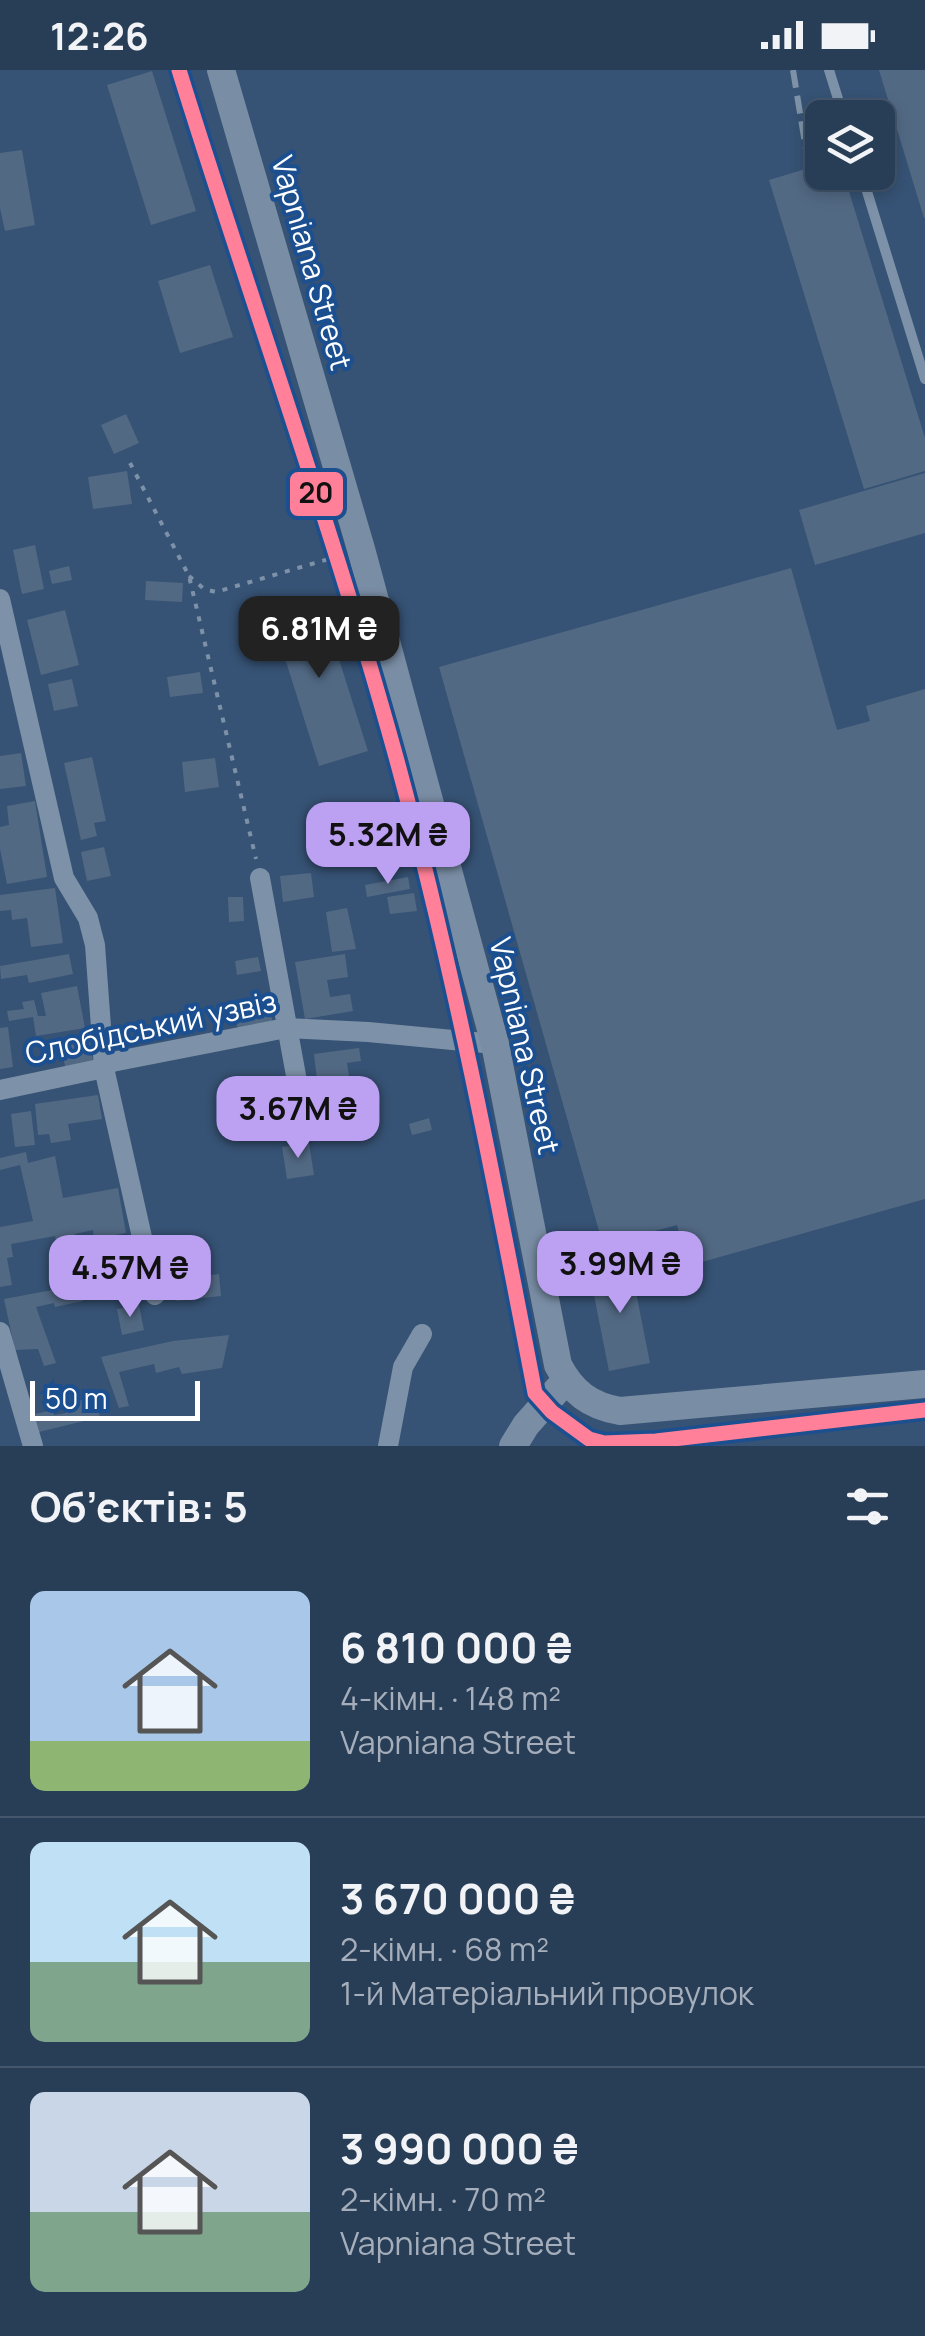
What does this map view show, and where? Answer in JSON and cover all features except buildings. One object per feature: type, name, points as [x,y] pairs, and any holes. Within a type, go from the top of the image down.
[{"type":"street","name":"Vapniana Street","points":[[221,70],[361,549],[494,1044],[558,1365],[566,1380]]},
{"type":"street","points":[[0,599],[64,878],[88,918],[95,945],[104,1068],[156,1295]]},
{"type":"street","points":[[260,878],[301,1103]]},
{"type":"street","name":"Слобідський узвіз","points":[[0,1090],[104,1068],[112,1062],[286,1028],[494,1044]]},
{"type":"street","points":[[0,1332],[32,1446]]},
{"type":"street","points":[[388,1446],[404,1368],[422,1334]]},
{"type":"street","points":[[513,1446],[526,1425],[566,1380],[581,1397],[600,1408],[643,1412],[925,1384]]},
{"type":"lane","points":[[829,70],[838,100]]},
{"type":"lane","points":[[867,190],[925,378]]},
{"type":"path","points":[[130,463],[190,576],[260,878]]},
{"type":"path","points":[[190,576],[216,592],[361,549]]},
{"type":"railway","points":[[793,70],[805,144]]},
{"type":"transit line","name":"20","points":[[179,70],[345,584],[396,757],[454,994],[535,1393],[552,1412],[589,1439],[604,1443],[656,1441],[925,1410]]}]
